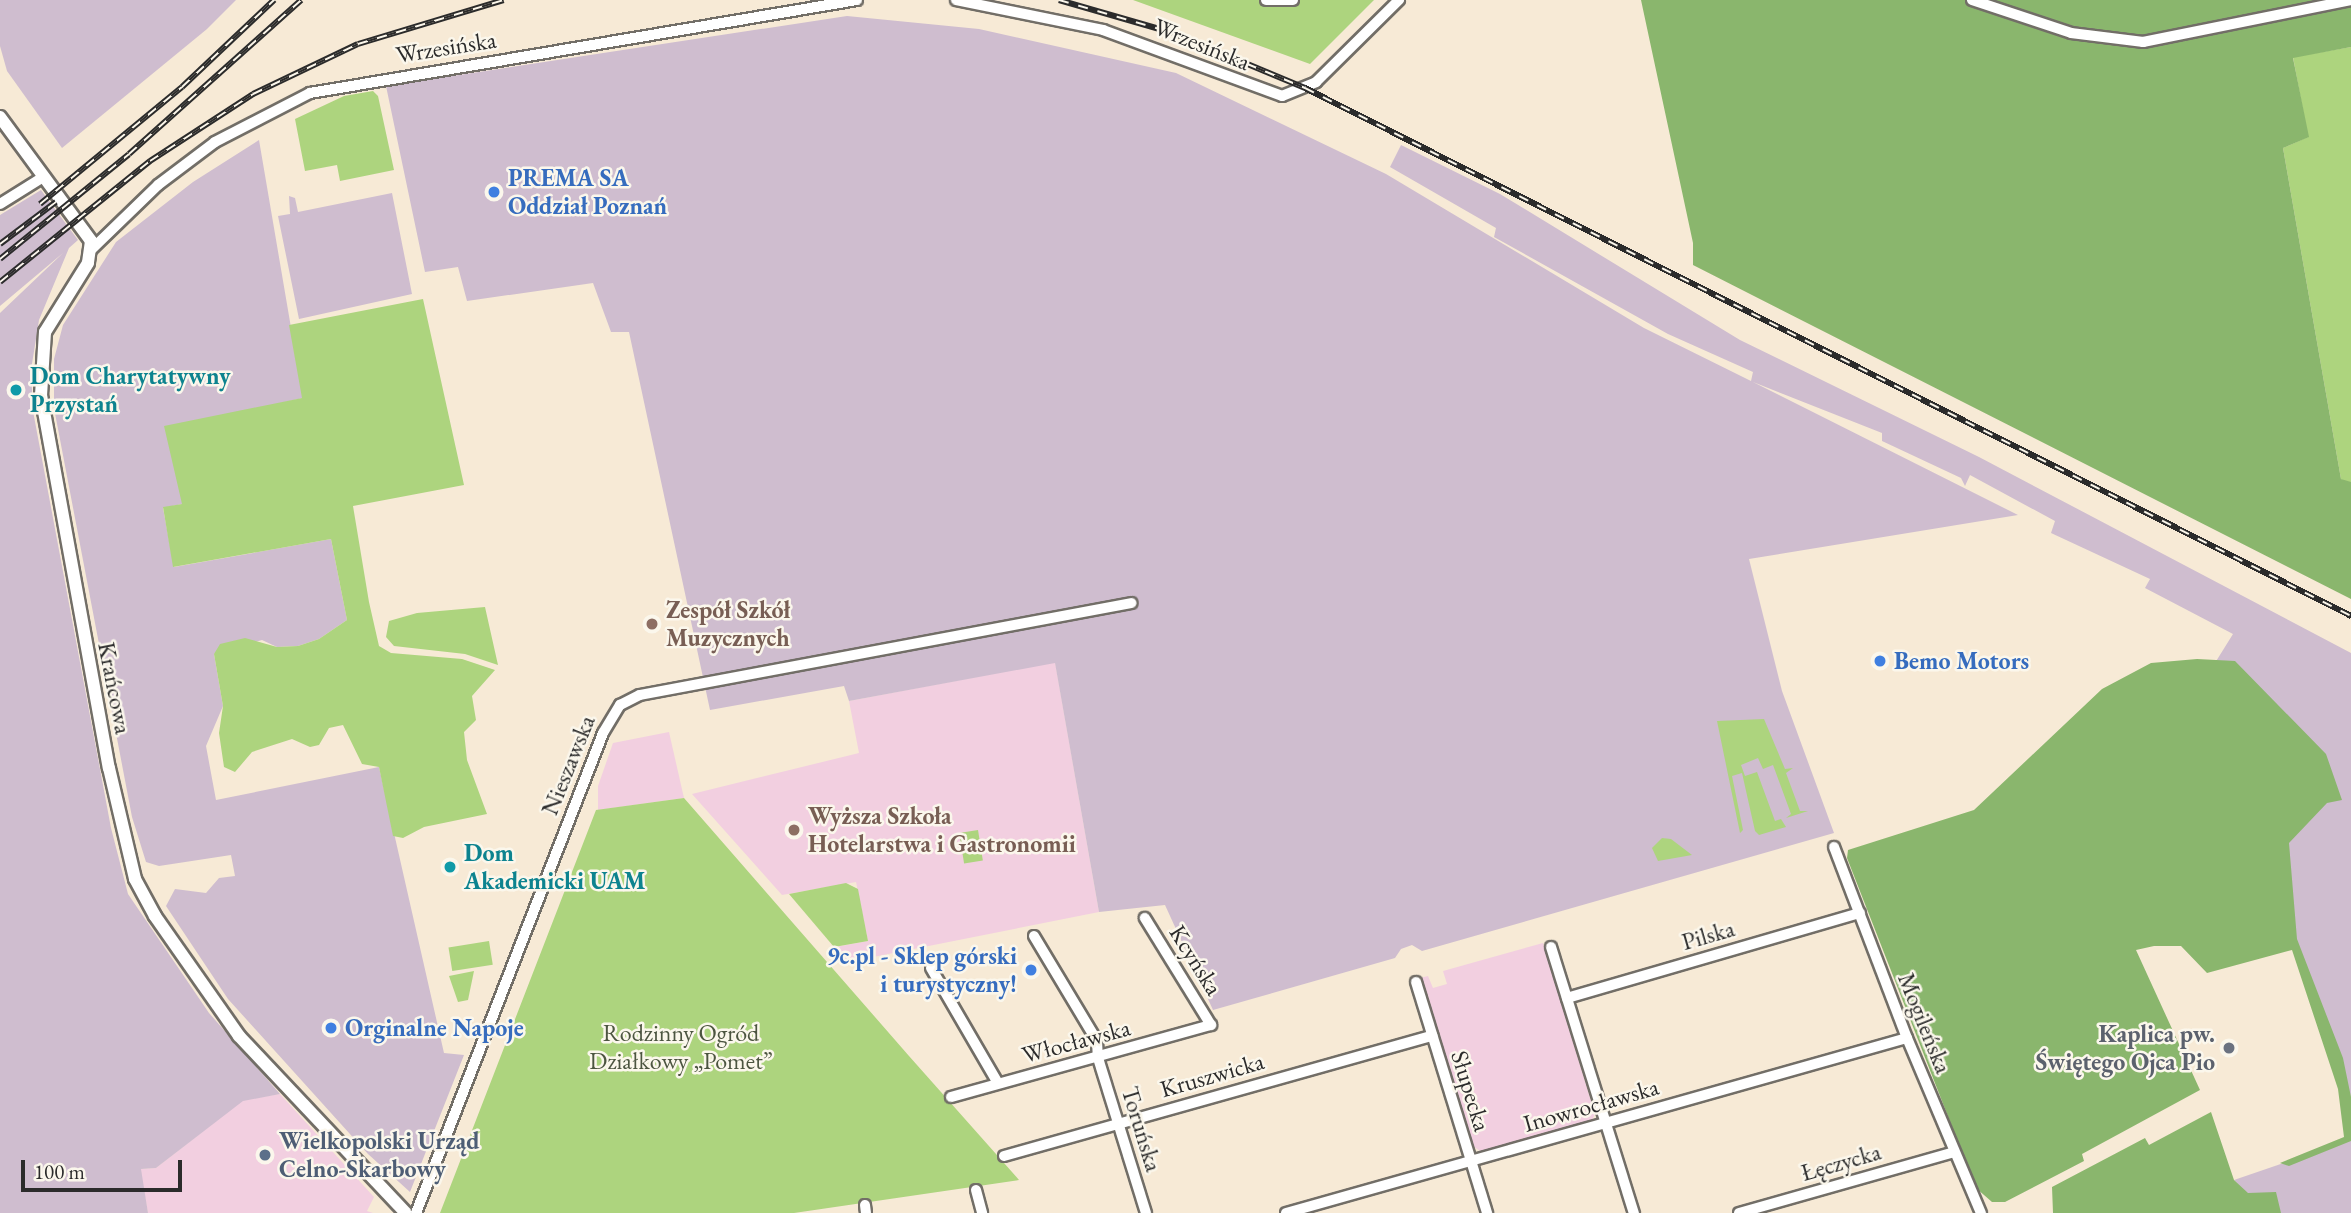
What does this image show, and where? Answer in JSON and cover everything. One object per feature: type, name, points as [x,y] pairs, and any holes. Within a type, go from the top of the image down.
[{"type":"street","name":"Wrzesińska","points":[[92,249],[158,185],[215,142],[310,93],[857,0]]},
{"type":"street","name":"Wrzesińska","points":[[956,0],[1043,14],[1103,30],[1282,96],[1316,82],[1399,0]]},
{"type":"street","points":[[1266,0],[1293,0]]},
{"type":"street","points":[[1972,0],[2071,33],[2143,42],[2351,1]]},
{"type":"street","points":[[0,117],[88,235],[92,249]]},
{"type":"street","points":[[0,204],[43,177]]},
{"type":"street","name":"Krańcowa","points":[[92,249],[84,269],[45,332],[41,384],[51,464],[132,871],[155,916],[233,1028],[406,1213]]},
{"type":"street","name":"Nieszawska","points":[[416,1213],[603,733],[620,705],[640,695],[1131,603]]},
{"type":"street","name":"Mogileńska","points":[[1834,847],[1907,1038],[1981,1213]]},
{"type":"street","name":"Pilska","points":[[1567,998],[1860,913]]},
{"type":"street","name":"Kcyńska","points":[[1145,918],[1211,1025]]},
{"type":"street","name":"Toruńska","points":[[1034,936],[1097,1041],[1098,1058],[1146,1213]]},
{"type":"street","points":[[1551,947],[1634,1213]]},
{"type":"street","points":[[931,968],[998,1083]]},
{"type":"street","name":"Słupecka","points":[[1416,982],[1487,1213]]},
{"type":"street","name":"Włocławska","points":[[951,1097],[1211,1025]]},
{"type":"street","name":"Kruszwicka","points":[[1004,1156],[1432,1036]]},
{"type":"street","name":"Inowrocławska","points":[[1286,1213],[1907,1038]]},
{"type":"street","name":"Łęczycka","points":[[1739,1213],[1954,1152]]},
{"type":"street","points":[[976,1189],[982,1213]]},
{"type":"shaded area","points":[[0,0],[236,0],[207,29],[62,148],[7,71],[0,46]]},
{"type":"shaded area","points":[[847,16],[979,29],[1176,73],[1386,174],[1644,328],[1751,381],[1753,372],[1668,334],[1494,237],[1496,228],[1390,167],[1401,145],[1500,194],[1740,340],[1979,457],[2351,653],[2351,1100],[2205,679],[2233,634],[2145,588],[2150,579],[2051,533],[2055,521],[1970,475],[1965,486],[1961,478],[1882,441],[1882,433],[1753,382],[2018,515],[1749,559],[1782,691],[1834,833],[1422,951],[1412,945],[1401,949],[1395,958],[1213,1010],[1165,905],[1099,912],[1055,663],[849,701],[844,686],[710,710],[629,332],[611,332],[593,283],[467,301],[458,267],[425,272],[386,86]]},
{"type":"shaded area","points":[[259,140],[303,398],[185,425],[182,504],[163,508],[174,567],[331,539],[347,620],[319,639],[298,646],[277,647],[262,640],[214,654],[223,706],[206,746],[216,800],[379,767],[444,1053],[464,1055],[410,1192],[368,1154],[228,999],[166,906],[175,889],[206,893],[219,878],[235,876],[231,855],[159,866],[146,862],[132,817],[54,408],[54,359],[63,325],[116,242],[193,182]]},
{"type":"shaded area","points":[[41,190],[78,240],[69,248],[39,320],[31,370],[33,411],[111,828],[128,894],[209,1013],[280,1094],[243,1101],[156,1168],[141,1169],[148,1213],[0,1213],[0,313],[63,253],[0,306],[0,215]]},
{"type":"shaded area","points":[[392,193],[412,294],[299,319],[278,216],[290,214],[289,196],[295,198],[298,212]]},
{"type":"shaded area","points":[[1055,662],[1099,912],[848,962],[830,948],[868,941],[856,882],[782,895],[692,794],[859,753],[849,701]]},
{"type":"shaded area","points":[[669,732],[684,798],[598,810],[598,786],[613,743]]},
{"type":"shaded area","points":[[1543,943],[1595,1114],[1591,1122],[1482,1152],[1474,1147],[1420,978],[1428,976],[1433,988],[1447,984],[1443,971]]},
{"type":"shaded area","points":[[280,1094],[374,1197],[367,1211],[373,1213],[148,1213],[140,1169],[156,1168],[243,1100]]},
{"type":"shaded area","points":[[2351,1140],[2351,1213],[2264,1213],[2234,1180]]},
{"type":"green space","points":[[1133,0],[1374,0],[1310,64]]},
{"type":"green space","points":[[1641,0],[2351,0],[2351,47],[2293,58],[2309,137],[2283,148],[2341,479],[2351,482],[2351,599],[1693,265],[1693,243]]},
{"type":"green space","points":[[2351,47],[2351,482],[2347,483],[2341,479],[2283,148],[2308,137],[2293,57]]},
{"type":"green space","points":[[373,91],[378,96],[394,170],[340,181],[337,165],[305,171],[295,119],[344,96]]},
{"type":"green space","points":[[423,299],[464,485],[353,506],[369,602],[379,646],[391,653],[462,659],[495,670],[472,696],[476,720],[464,732],[467,760],[487,814],[424,827],[403,838],[393,836],[379,767],[362,764],[343,725],[329,728],[319,745],[310,747],[292,739],[252,752],[235,772],[224,767],[219,733],[223,706],[214,654],[220,644],[245,638],[277,647],[298,646],[319,639],[347,620],[331,539],[173,567],[163,507],[182,504],[164,426],[302,398],[289,325]]},
{"type":"green space","points":[[485,607],[498,665],[465,654],[394,646],[386,637],[389,621],[417,613]]},
{"type":"green space","points":[[2197,659],[2235,661],[2326,754],[2342,800],[2327,803],[2289,843],[2297,939],[2343,1058],[2351,1097],[2351,1141],[2289,1166],[2280,1163],[2344,1137],[2338,1089],[2292,950],[2207,973],[2181,946],[2154,946],[2136,950],[2200,1090],[2082,1154],[2084,1161],[2005,1202],[1992,1202],[1976,1188],[1847,858],[1848,850],[1974,810],[2102,689],[2151,663]]},
{"type":"green space","points":[[1764,719],[1785,769],[1793,768],[1786,773],[1800,811],[1808,811],[1786,818],[1791,814],[1773,765],[1763,769],[1758,758],[1741,765],[1745,776],[1757,772],[1775,821],[1781,819],[1786,827],[1759,835],[1755,831],[1742,773],[1732,776],[1743,830],[1740,833],[1717,721]]},
{"type":"green space","name":"Rodzinny Ogród Działkowy „Pomet”","points":[[684,798],[1019,1180],[794,1213],[440,1213],[596,810]]},
{"type":"green space","points":[[978,830],[983,861],[964,864],[959,833]]},
{"type":"green space","points":[[1662,838],[1671,839],[1692,855],[1658,861],[1652,848]]},
{"type":"green space","points":[[846,883],[858,889],[868,941],[834,947],[789,894]]},
{"type":"green space","points":[[489,941],[493,965],[452,971],[449,947]]},
{"type":"green space","points":[[474,971],[468,1000],[458,1002],[449,976]]},
{"type":"green space","points":[[2211,1112],[2234,1180],[2248,1193],[2276,1192],[2281,1213],[2053,1213],[2052,1187],[2145,1138],[2149,1145]]},
{"type":"railway","points":[[40,204],[182,87],[274,0]]},
{"type":"railway","points":[[0,259],[129,154],[301,0]]},
{"type":"railway","points":[[0,282],[150,161],[253,94],[358,44],[504,0]]},
{"type":"railway","points":[[1059,0],[1173,33],[1305,88],[2351,616]]},
{"type":"railway","points":[[0,244],[56,202]]},
{"type":"place","name":"PREMA SA Oddział Poznań","points":[[494,192]]},
{"type":"place","name":"Dom Charytatywny Przystań","points":[[16,390]]},
{"type":"place","name":"Zespół Szkół Muzycznych","points":[[652,624]]},
{"type":"place","name":"Bemo Motors","points":[[1880,661]]},
{"type":"place","name":"Wyższa Szkoła Hotelarstwa i Gastronomii","points":[[794,830]]},
{"type":"place","name":"Dom Akademicki UAM","points":[[450,867]]},
{"type":"place","name":"9c.pl - Sklep górski i turystyczny!","points":[[1031,970]]},
{"type":"place","name":"Orginalne Napoje","points":[[331,1028]]},
{"type":"place","name":"Kaplica pw. Świętego Ojca Pio","points":[[2229,1048]]},
{"type":"place","name":"Wielkopolski Urząd Celno-Skarbowy","points":[[265,1155]]}]
